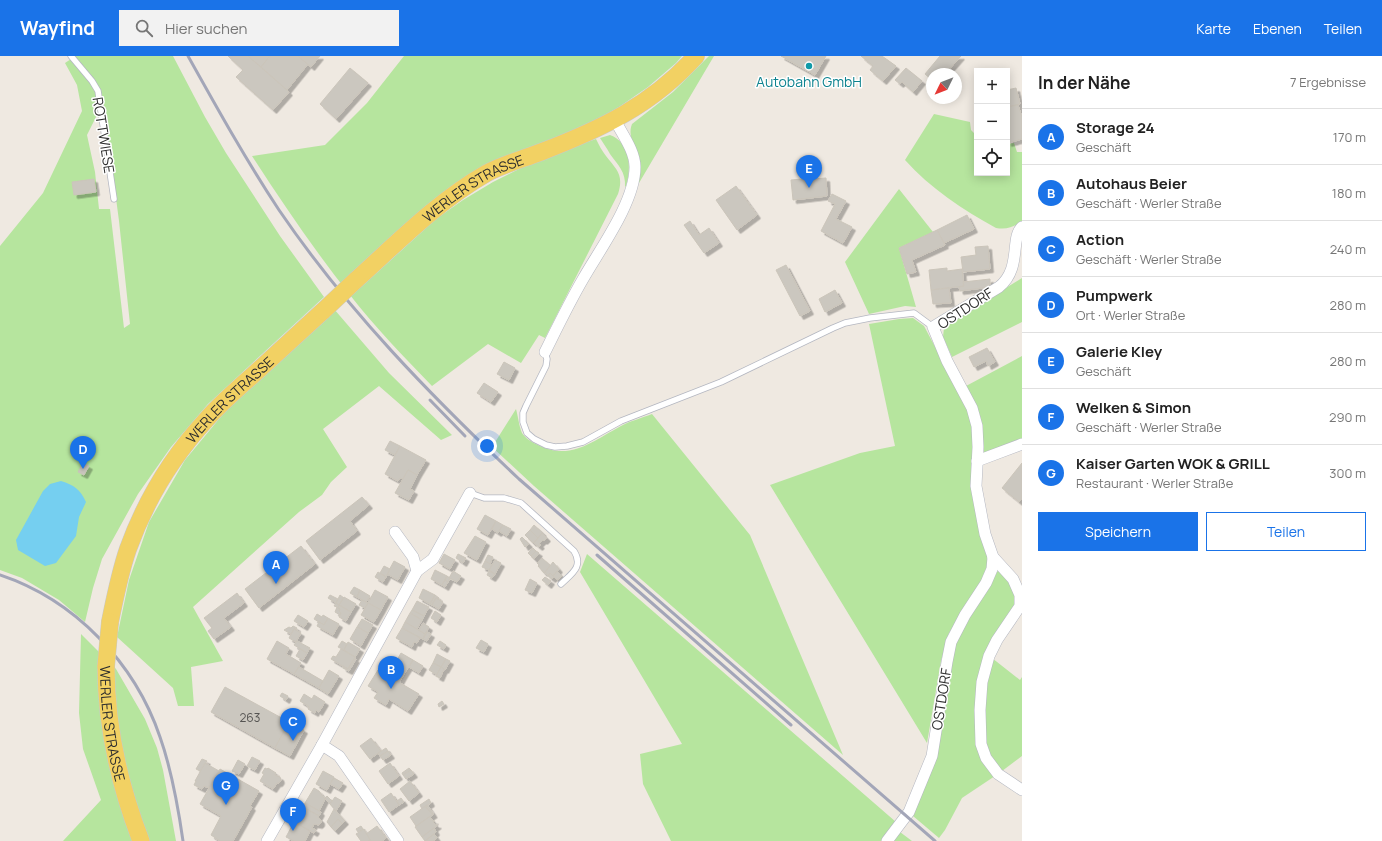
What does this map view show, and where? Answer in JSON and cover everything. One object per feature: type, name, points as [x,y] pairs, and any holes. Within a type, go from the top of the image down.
[{"type":"main road","name":"WERLER STRASSE","points":[[141,841],[118,772],[111,739],[107,704],[106,666],[110,622],[117,588],[128,548],[141,517],[177,456],[206,419],[225,401],[430,213],[456,192],[489,172],[595,130],[615,120],[652,96],[678,74],[696,56]]},
{"type":"street","points":[[545,352],[582,280],[622,212],[634,183],[635,166],[632,151],[615,120]]},
{"type":"street","name":"OSTDORF","points":[[1022,227],[1018,234],[1015,262],[1008,279],[999,287],[933,327],[947,361],[972,408],[977,426],[978,461],[976,486],[985,534],[993,557],[1013,579],[1020,595],[1020,606],[996,640],[989,656],[982,682],[980,710],[981,744],[986,758],[998,774],[1022,790]]},
{"type":"street","points":[[978,461],[1022,444]]},
{"type":"street","points":[[267,841],[322,745],[417,571],[433,559],[470,493]]},
{"type":"street","points":[[395,532],[413,557],[417,571]]},
{"type":"street","name":"OSTDORF","points":[[887,841],[909,812],[930,762],[951,642],[965,615],[986,583],[992,569],[993,557]]},
{"type":"street","points":[[322,745],[339,756],[398,841]]},
{"type":"lane","name":"ROTTWIESE","points":[[71,56],[92,81],[98,91],[114,199]]},
{"type":"lane","points":[[545,352],[547,359],[546,366],[523,413],[523,422],[527,433],[534,439],[546,445],[555,447],[583,442],[621,421],[721,382],[822,332],[844,323],[870,318],[914,313],[933,327]]},
{"type":"lane","points":[[470,493],[484,498],[504,498],[521,503],[574,551],[578,560],[578,565],[561,584]]},
{"type":"green space","points":[[69,56],[173,56],[226,153],[280,236],[324,297],[208,404],[171,447],[138,494],[102,559],[85,622],[59,600],[22,578],[0,570],[0,246],[43,193],[82,111],[77,85],[65,63],[71,59]],"holes":[[[103,99],[119,221],[130,324],[124,328],[110,209],[99,209],[95,172],[87,135],[97,115],[94,104]]]},
{"type":"green space","points":[[404,56],[682,56],[648,87],[619,107],[586,126],[488,166],[359,289],[436,219],[463,200],[493,182],[543,157],[596,139],[620,177],[620,187],[618,194],[545,338],[539,335],[521,363],[488,344],[432,386],[400,353],[350,295],[275,192],[252,156],[325,145],[367,103]]},
{"type":"green space","points":[[709,56],[714,56],[639,183],[641,167],[632,140],[632,124],[673,92]]},
{"type":"green space","points":[[934,114],[970,122],[971,130],[974,133],[974,176],[1010,176],[1010,144],[1014,143],[1017,152],[1022,152],[1022,221],[1010,228],[996,228],[971,214],[948,198],[925,180],[905,160]]},
{"type":"green space","points":[[610,135],[617,138],[622,143],[628,156],[629,171],[625,187],[621,169],[600,138]]},
{"type":"green space","points":[[899,189],[933,232],[899,248],[916,307],[905,306],[869,314],[845,262]]},
{"type":"green space","points":[[1022,278],[1022,322],[952,357],[943,337],[944,328],[960,316]]},
{"type":"green space","points":[[334,309],[389,373],[452,435],[441,440],[379,386],[323,429],[347,467],[331,482],[322,495],[299,512],[193,607],[223,661],[191,667],[194,706],[178,706],[173,688],[117,637],[129,580],[149,522],[185,460],[224,413]]},
{"type":"green space","points":[[913,318],[924,326],[968,409],[973,426],[990,557],[989,566],[981,584],[949,633],[941,661],[927,743],[770,485],[860,453],[895,446],[869,324]]},
{"type":"green space","points":[[1022,356],[1022,440],[984,454],[980,415],[966,386]]},
{"type":"green space","points":[[516,409],[521,430],[525,437],[548,449],[559,451],[580,448],[625,424],[652,414],[750,535],[843,755],[534,486],[492,447]]},
{"type":"green space","points":[[587,554],[896,822],[900,832],[912,841],[671,841],[643,784],[640,754],[682,744],[580,572]]},
{"type":"green space","points":[[999,569],[1012,585],[1017,598],[1015,607],[999,631],[987,655],[982,670],[977,711],[978,736],[983,758],[988,766],[996,772],[986,758],[981,744],[980,710],[982,682],[992,658],[1020,680],[1022,677],[1022,756],[962,798],[945,830],[939,838],[913,816],[937,751],[951,655],[957,638]]},
{"type":"green space","points":[[81,634],[116,669],[145,719],[157,748],[163,770],[176,841],[63,841],[101,800],[83,749],[79,713]]},
{"type":"water","points":[[61,481],[76,488],[86,502],[79,517],[76,536],[56,563],[45,566],[18,550],[16,540],[43,491],[50,484]]},
{"type":"building","points":[[228,56],[248,56],[289,92],[273,110],[236,77],[243,70]]},
{"type":"building","points":[[248,56],[270,56],[261,67]]},
{"type":"building","points":[[270,56],[298,56],[308,64],[287,90],[261,67]]},
{"type":"building","points":[[298,56],[320,56],[311,67]]},
{"type":"building","name":"Autobahn GmbH","points":[[781,56],[826,56],[815,75]]},
{"type":"building","points":[[861,56],[882,56],[896,66],[883,81],[870,70],[873,66]]},
{"type":"building","points":[[940,56],[961,56],[950,68],[930,68]]},
{"type":"building","points":[[350,68],[368,83],[336,119],[320,104]]},
{"type":"building","points":[[906,68],[922,81],[913,92],[902,82],[900,84],[895,80]]},
{"type":"building","points":[[1016,88],[1020,104],[1010,106],[1010,89]]},
{"type":"building","points":[[1018,105],[1022,117],[1022,139],[1010,142],[1010,140],[1010,106]]},
{"type":"building","points":[[826,178],[827,196],[793,200],[791,180]]},
{"type":"building","points":[[94,179],[96,192],[74,195],[72,182]]},
{"type":"building","points":[[736,186],[757,215],[737,230],[716,200]]},
{"type":"building","points":[[832,194],[846,201],[836,219],[852,227],[843,243],[821,231],[835,204],[828,201]]},
{"type":"building","points":[[967,215],[974,229],[944,243],[937,230]]},
{"type":"building","points":[[690,221],[699,235],[709,228],[719,243],[704,253],[684,225]]},
{"type":"building","points":[[937,230],[945,245],[912,260],[916,272],[907,274],[899,248]]},
{"type":"building","points":[[988,246],[990,269],[963,272],[961,257],[976,255],[975,247]]},
{"type":"building","points":[[786,265],[810,311],[800,316],[776,270]]},
{"type":"building","points":[[947,268],[947,271],[962,269],[964,286],[931,290],[929,270]]},
{"type":"building","points":[[990,279],[990,287],[960,291],[959,287],[964,286],[963,282]]},
{"type":"building","points":[[949,288],[951,303],[933,304],[931,290]]},
{"type":"building","points":[[835,290],[842,303],[825,312],[819,299]]},
{"type":"building","points":[[987,348],[995,362],[988,366],[986,361],[974,367],[969,357]]},
{"type":"building","points":[[504,362],[515,368],[509,380],[497,374]]},
{"type":"building","points":[[484,383],[498,392],[491,402],[477,393]]},
{"type":"building","points":[[390,441],[400,446],[395,455],[385,450]]},
{"type":"building","points":[[400,446],[426,460],[417,475],[408,470],[403,479],[400,478],[398,481],[385,474]]},
{"type":"building","points":[[83,463],[89,466],[84,475],[78,472]]},
{"type":"building","points":[[1022,463],[1022,499],[1019,502],[1002,488]]},
{"type":"building","points":[[408,470],[417,475],[410,489],[414,491],[409,500],[395,493]]},
{"type":"building","points":[[362,497],[369,505],[350,521],[357,531],[320,560],[306,541]]},
{"type":"building","points":[[485,515],[496,521],[488,535],[477,529]]},
{"type":"building","points":[[496,521],[503,525],[498,533],[492,529]]},
{"type":"building","points":[[503,525],[511,529],[507,536],[499,531]]},
{"type":"building","points":[[534,525],[543,533],[538,538],[530,530]]},
{"type":"building","points":[[530,530],[538,538],[533,543],[525,535]]},
{"type":"building","points":[[542,533],[547,538],[539,544],[541,545],[539,547],[534,543]]},
{"type":"building","points":[[475,536],[486,542],[477,560],[464,553]]},
{"type":"building","points":[[522,537],[529,544],[525,547],[520,539]]},
{"type":"building","points":[[301,546],[315,564],[259,608],[245,589]]},
{"type":"building","points":[[533,548],[536,551],[531,556],[528,553]]},
{"type":"building","points":[[536,551],[539,553],[534,559],[531,556]]},
{"type":"building","points":[[444,554],[455,560],[450,569],[439,563]]},
{"type":"building","points":[[458,554],[466,558],[463,563],[456,558]]},
{"type":"building","points":[[488,555],[493,557],[490,564],[485,561]]},
{"type":"building","points":[[542,558],[551,566],[544,573],[537,563]]},
{"type":"building","points":[[495,560],[501,563],[495,574],[489,570]]},
{"type":"building","points":[[394,561],[405,567],[398,580],[387,574]]},
{"type":"building","points":[[485,561],[492,565],[489,570],[482,567]]},
{"type":"building","points":[[553,562],[559,569],[553,576],[550,573],[548,576],[545,572]]},
{"type":"building","points":[[384,566],[390,569],[386,577],[380,573]]},
{"type":"building","points":[[435,570],[447,576],[442,585],[431,579]]},
{"type":"building","points":[[453,571],[461,576],[457,582],[449,578]]},
{"type":"building","points":[[489,571],[495,574],[492,578],[487,575]]},
{"type":"building","points":[[557,571],[562,576],[557,580],[553,576]]},
{"type":"building","points":[[378,572],[386,577],[383,582],[375,577]]},
{"type":"building","points":[[550,573],[554,577],[552,579],[548,576]]},
{"type":"building","points":[[447,576],[450,578],[448,582],[445,580]]},
{"type":"building","points":[[545,577],[551,581],[548,585],[542,580]]},
{"type":"building","points":[[530,579],[537,583],[532,593],[525,590]]},
{"type":"building","points":[[445,580],[448,582],[445,587],[442,585]]},
{"type":"building","points":[[354,587],[360,590],[357,597],[350,593]]},
{"type":"building","points":[[423,589],[435,595],[430,604],[419,598]]},
{"type":"building","points":[[360,590],[370,596],[366,602],[357,597]]},
{"type":"building","points":[[375,590],[388,597],[381,610],[368,603]]},
{"type":"building","points":[[237,593],[244,603],[224,618],[231,627],[214,639],[208,631],[212,628],[204,618]]},
{"type":"building","points":[[330,595],[338,599],[336,603],[328,598]]},
{"type":"building","points":[[340,595],[344,598],[339,605],[336,603]]},
{"type":"building","points":[[435,595],[439,598],[436,598],[432,605],[430,604]]},
{"type":"building","points":[[344,597],[356,604],[351,612],[339,605]]},
{"type":"building","points":[[436,598],[443,602],[439,609],[432,605]]},
{"type":"building","points":[[362,600],[368,603],[365,608],[359,605]]},
{"type":"building","points":[[417,601],[429,607],[424,616],[412,610]]},
{"type":"building","points":[[336,603],[339,605],[338,608],[340,609],[340,615],[335,612],[337,607],[334,606]]},
{"type":"building","points":[[368,603],[381,610],[374,622],[361,615]]},
{"type":"building","points":[[339,605],[351,612],[346,621],[339,617],[341,613],[339,611],[340,609],[338,608]]},
{"type":"building","points":[[412,610],[424,616],[422,620],[410,613]]},
{"type":"building","points":[[435,611],[441,615],[437,622],[431,618]]},
{"type":"building","points":[[410,613],[422,620],[417,629],[405,622]]},
{"type":"building","points":[[317,614],[328,618],[324,625],[314,619]]},
{"type":"building","points":[[298,615],[308,621],[304,627],[294,621]]},
{"type":"building","points":[[328,618],[339,624],[333,635],[317,626],[319,622],[324,625]]},
{"type":"building","points":[[362,619],[373,625],[368,633],[357,627]]},
{"type":"building","points":[[405,622],[425,634],[423,639],[402,628]]},
{"type":"building","points":[[423,623],[429,627],[425,634],[419,630]]},
{"type":"building","points":[[293,626],[297,628],[296,630],[294,629],[291,634],[284,630],[289,627],[291,628]]},
{"type":"building","points":[[357,627],[368,633],[361,646],[350,639]]},
{"type":"building","points":[[402,628],[420,638],[417,643],[414,642],[412,647],[396,638]]},
{"type":"building","points":[[294,629],[301,633],[296,642],[289,638]]},
{"type":"building","points":[[427,632],[431,634],[427,641],[423,639]]},
{"type":"building","points":[[481,640],[488,644],[484,652],[476,648]]},
{"type":"building","points":[[277,641],[289,648],[286,654],[301,663],[294,674],[267,659]]},
{"type":"building","points":[[297,641],[310,648],[307,653],[294,645]]},
{"type":"building","points":[[342,641],[347,644],[344,650],[338,647]]},
{"type":"building","points":[[440,641],[446,645],[444,649],[437,645]]},
{"type":"building","points":[[348,642],[360,649],[355,657],[344,650]]},
{"type":"building","points":[[300,649],[307,653],[303,660],[296,656]]},
{"type":"building","points":[[341,649],[355,657],[348,669],[331,659],[333,656],[336,657]]},
{"type":"building","points":[[401,653],[413,660],[404,674],[393,667]]},
{"type":"building","points":[[437,654],[446,659],[441,667],[433,663]]},
{"type":"building","points":[[354,659],[356,659],[349,671],[343,668],[343,666],[348,669]]},
{"type":"building","points":[[446,659],[450,661],[445,670],[441,667]]},
{"type":"building","points":[[413,660],[423,666],[419,673],[409,667]]},
{"type":"building","points":[[433,663],[441,667],[437,675],[429,670]]},
{"type":"building","points":[[299,667],[323,681],[319,688],[294,674]]},
{"type":"building","points":[[393,667],[404,674],[399,683],[388,676]]},
{"type":"building","points":[[441,667],[444,669],[440,678],[436,676]]},
{"type":"building","points":[[329,670],[339,676],[328,694],[319,688]]},
{"type":"building","points":[[378,670],[419,694],[408,711],[389,699],[386,705],[374,698],[378,692],[368,686]]},
{"type":"building","points":[[225,687],[289,722],[275,748],[211,712]]},
{"type":"building","points":[[282,693],[288,696],[286,700],[280,696]]},
{"type":"building","points":[[304,694],[312,699],[314,695],[325,702],[319,712],[316,710],[315,713],[308,709],[308,706],[300,701]]},
{"type":"building","points":[[442,701],[444,704],[439,707],[438,704]]},
{"type":"building","points":[[289,722],[304,730],[290,756],[275,748]]},
{"type":"building","points":[[371,738],[381,751],[370,759],[360,746]]},
{"type":"building","points":[[386,748],[388,751],[380,756],[378,753]]},
{"type":"building","points":[[388,751],[391,755],[383,760],[380,756]]},
{"type":"building","points":[[252,757],[260,761],[255,770],[247,766]]},
{"type":"building","points":[[202,759],[207,761],[200,771],[196,769]]},
{"type":"building","points":[[238,760],[245,764],[239,774],[232,771]]},
{"type":"building","points":[[205,763],[219,771],[209,788],[204,786],[202,789],[194,785]]},
{"type":"building","points":[[390,763],[399,776],[388,784],[379,771]]},
{"type":"building","points":[[265,768],[268,768],[276,773],[275,775],[280,777],[281,780],[273,789],[260,781],[264,774],[262,773]]},
{"type":"building","points":[[409,768],[411,770],[403,775],[402,773]]},
{"type":"building","points":[[220,769],[259,791],[233,841],[220,841],[211,835],[221,816],[200,804]]},
{"type":"building","points":[[411,770],[414,774],[406,779],[403,775]]},
{"type":"building","points":[[323,771],[334,777],[327,790],[316,784]]},
{"type":"building","points":[[334,778],[343,783],[339,789],[330,784]]},
{"type":"building","points":[[410,781],[419,793],[409,801],[400,789]]},
{"type":"building","points":[[314,788],[319,791],[325,799],[319,811],[305,803]]},
{"type":"building","points":[[391,793],[399,805],[389,812],[381,800]]},
{"type":"building","points":[[327,796],[332,801],[330,804],[325,798]]},
{"type":"building","points":[[335,797],[342,801],[336,811],[330,804]]},
{"type":"building","points":[[401,798],[404,802],[399,805],[397,801]]},
{"type":"building","points":[[429,799],[431,803],[422,809],[420,805]]},
{"type":"building","points":[[305,803],[321,812],[319,816],[303,807]]},
{"type":"building","points":[[427,805],[426,807],[432,814],[434,814],[416,826],[410,817]]},
{"type":"building","points":[[428,806],[433,813],[432,814],[426,807]]},
{"type":"building","points":[[303,807],[319,816],[318,817],[321,820],[319,825],[314,824],[312,828],[316,830],[314,833],[294,822]]},
{"type":"building","points":[[334,809],[345,821],[342,824],[338,819],[331,827],[327,822]]},
{"type":"building","points":[[432,815],[430,817],[433,821],[435,821],[433,822],[438,825],[422,837],[415,827]]},
{"type":"building","points":[[338,819],[342,824],[335,831],[331,827]]},
{"type":"building","points":[[294,822],[310,831],[305,841],[294,841],[286,837]]},
{"type":"building","points":[[361,826],[363,829],[358,832],[356,829]]},
{"type":"building","points":[[377,826],[386,838],[382,841],[371,841],[366,834]]},
{"type":"building","points":[[434,828],[436,832],[425,841],[422,837]]},
{"type":"building","points":[[364,829],[370,840],[368,841],[361,841],[356,834]]},
{"type":"building","points":[[434,834],[437,838],[433,841],[425,841]]},
{"type":"railway","points":[[188,56],[255,172],[305,247],[362,317],[422,384],[519,479],[935,841]]},
{"type":"railway","points":[[430,400],[465,436]]},
{"type":"railway","points":[[597,555],[791,725]]},
{"type":"railway","points":[[0,575],[27,586],[53,600],[77,618],[99,638],[118,660],[135,684],[149,710],[160,737],[168,763],[183,841]]},
{"type":"place","name":"Autobahn GmbH","points":[[809,66]]},
{"type":"place","name":"Galerie Kley","points":[[809,188]]},
{"type":"place","name":"Pumpwerk","points":[[83,469]]},
{"type":"place","name":"Storage 24","points":[[276,584]]},
{"type":"place","name":"Autohaus Beier","points":[[391,689]]},
{"type":"place","name":"Action","points":[[293,741]]},
{"type":"place","name":"Kaiser Garten WOK & GRILL","points":[[226,805]]},
{"type":"place","name":"Welken & Simon","points":[[293,831]]}]
